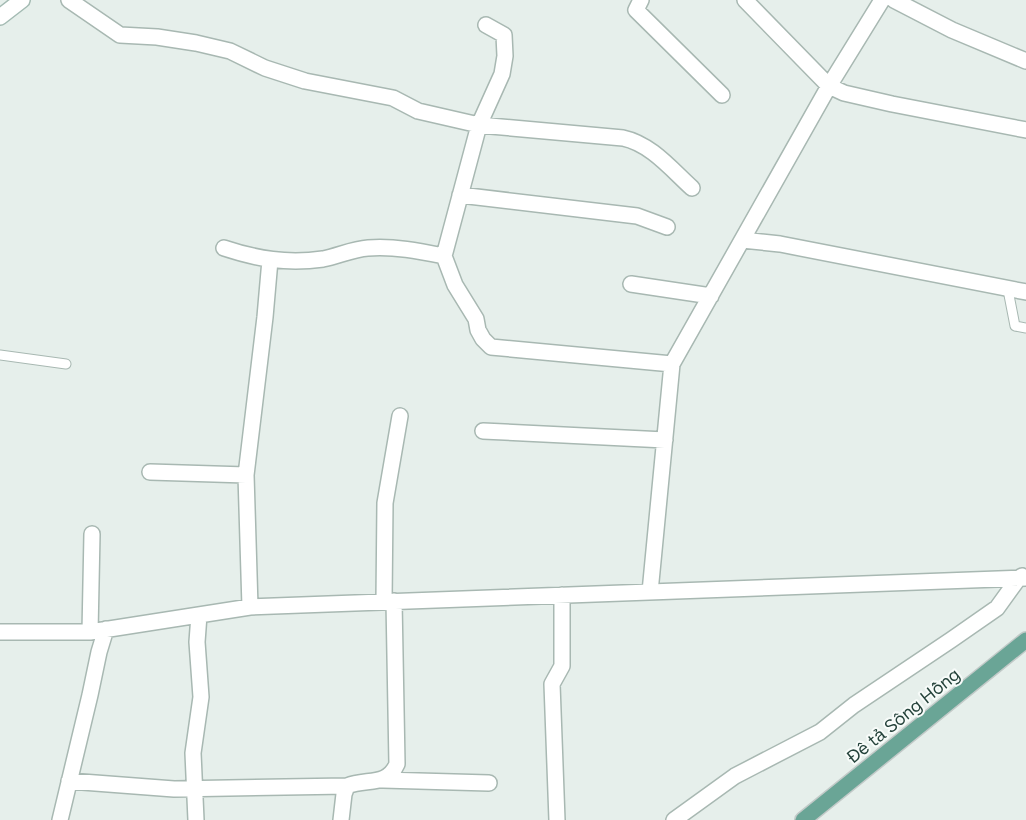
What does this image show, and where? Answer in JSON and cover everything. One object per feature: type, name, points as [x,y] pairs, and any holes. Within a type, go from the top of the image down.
[{"type":"main road","name":"Đê tả Sông Hồng","points":[[802,820],[1026,640]]},
{"type":"street","points":[[0,17],[22,0]]},
{"type":"street","points":[[69,0],[120,35],[186,41],[230,51],[265,68],[305,81],[393,98],[418,111],[479,125],[635,140],[655,154],[692,188]]},
{"type":"street","points":[[641,0],[636,10],[722,95]]},
{"type":"street","points":[[745,0],[828,86],[844,93],[892,104],[1026,130]]},
{"type":"street","points":[[650,592],[672,364],[828,86],[882,0]]},
{"type":"street","points":[[894,0],[952,30],[1026,61]]},
{"type":"street","points":[[486,25],[504,35],[505,56],[502,74],[479,125],[444,256],[455,285],[476,320],[478,330],[491,347],[672,364]]},
{"type":"street","points":[[460,196],[637,216],[667,227]]},
{"type":"street","points":[[742,240],[780,244],[1026,292]]},
{"type":"street","points":[[224,248],[270,260],[316,259],[367,248],[401,248],[444,256]]},
{"type":"street","points":[[250,606],[246,475],[270,260]]},
{"type":"street","points":[[631,284],[710,296]]},
{"type":"street","points":[[383,780],[391,774],[397,764],[386,503],[400,416]]},
{"type":"street","points":[[483,431],[664,440]]},
{"type":"street","points":[[150,472],[246,475]]},
{"type":"street","points":[[90,632],[92,534]]},
{"type":"street","points":[[0,632],[90,632],[250,606],[1023,577]]},
{"type":"street","points":[[674,820],[735,776],[820,732],[854,705],[996,608],[1023,577]]},
{"type":"street","points":[[557,820],[552,684],[562,666],[562,595]]},
{"type":"street","points":[[196,820],[193,753],[201,697],[197,642],[199,615]]},
{"type":"street","points":[[60,820],[106,629]]},
{"type":"street","points":[[69,782],[174,789],[347,786],[383,780],[489,783]]},
{"type":"street","points":[[341,820],[344,794],[347,786]]},
{"type":"lane","points":[[1008,290],[1015,326],[1026,328]]},
{"type":"lane","points":[[0,355],[66,364]]}]
